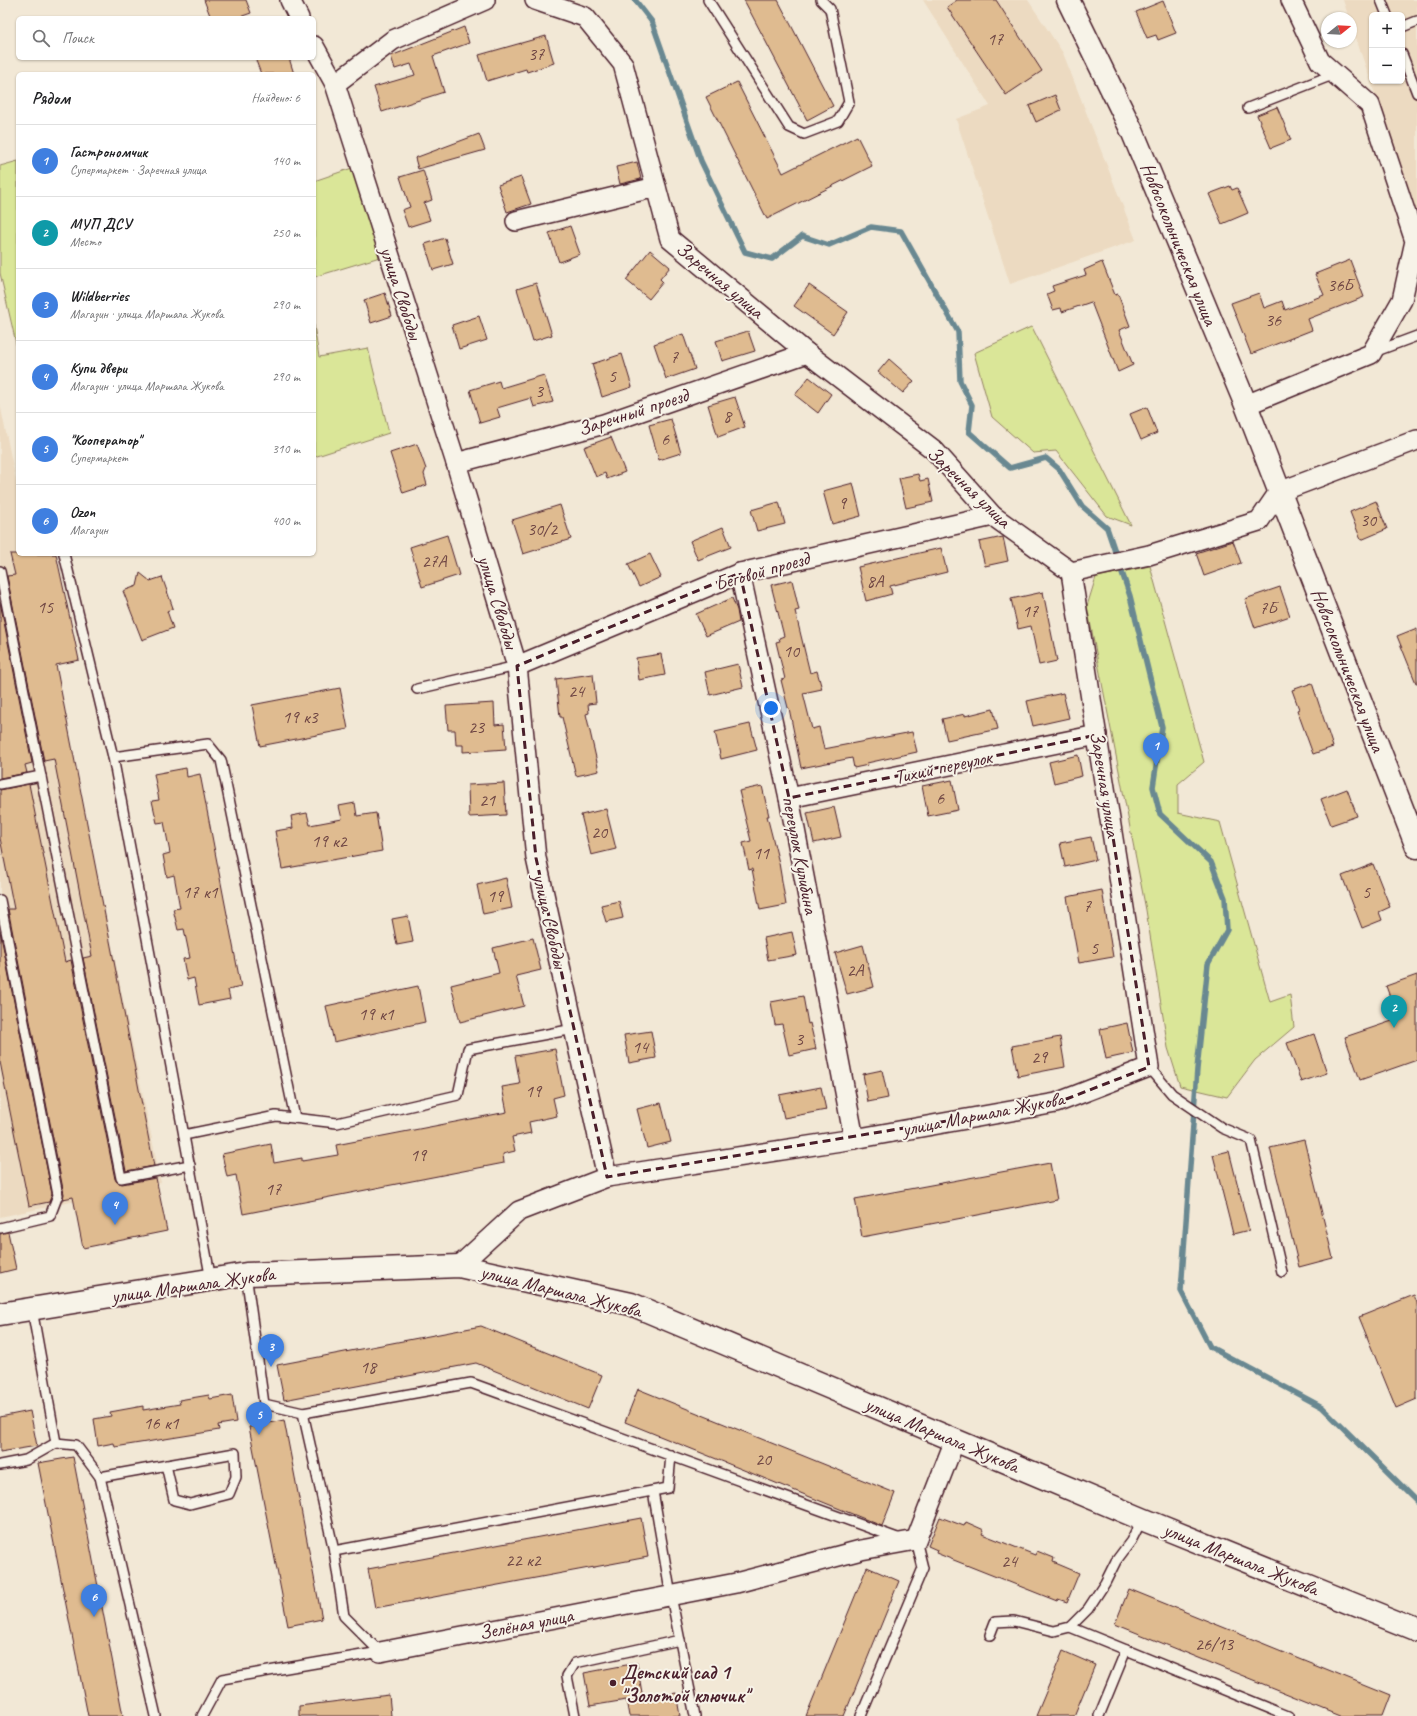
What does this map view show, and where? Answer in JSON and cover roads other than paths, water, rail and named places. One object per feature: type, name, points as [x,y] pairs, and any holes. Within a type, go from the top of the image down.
[{"type":"street","points":[[290,0],[298,16]]},
{"type":"street","points":[[335,84],[393,40],[485,0]]},
{"type":"street","name":"Заречная улица","points":[[536,0],[585,17],[623,64],[670,239],[807,353],[934,450],[993,516],[1071,572],[1149,1067]]},
{"type":"street","name":"Новосокольническая улица","points":[[1068,0],[1133,133],[1246,405],[1417,847]]},
{"type":"street","points":[[1246,405],[1371,354],[1402,300],[1415,241],[1370,105],[1320,61],[1291,0]]},
{"type":"street","name":"улица Свободы","points":[[316,50],[335,84],[456,463],[518,666],[536,858],[607,1177]]},
{"type":"street","points":[[516,221],[656,187]]},
{"type":"street","name":"Заречный проезд","points":[[456,463],[604,424],[807,353]]},
{"type":"street","points":[[1071,572],[1149,555],[1259,521],[1279,492],[1417,440]]},
{"type":"street","name":"Беговой проезд","points":[[518,666],[740,573],[993,516]]},
{"type":"street","name":"переулок Кулибина","points":[[740,573],[790,798],[854,1139]]},
{"type":"street","name":"Тихий переулок","points":[[790,798],[1097,735]]},
{"type":"street","name":"улица Маршала Жукова","points":[[459,1266],[519,1211],[607,1177],[854,1139],[1056,1103],[1149,1067]]},
{"type":"street","name":"улица Маршала Жукова","points":[[0,1314],[246,1274],[459,1266],[631,1304],[1142,1519],[1417,1630]]},
{"type":"street","points":[[911,1541],[955,1440]]},
{"type":"street","name":"Зелёная улица","points":[[380,1652],[736,1583],[861,1550],[911,1541]]},
{"type":"lane","points":[[708,0],[789,127],[804,134],[838,121],[849,102],[830,9],[821,0]]},
{"type":"lane","points":[[1381,0],[1386,12]]},
{"type":"lane","points":[[1405,26],[1417,21]]},
{"type":"lane","points":[[1405,62],[1417,93]]},
{"type":"lane","points":[[1248,108],[1335,74]]},
{"type":"lane","points":[[1371,354],[1417,336]]},
{"type":"lane","points":[[64,556],[113,757],[211,1280]]},
{"type":"lane","points":[[0,571],[121,1178],[190,1165]]},
{"type":"lane","points":[[418,689],[518,666]]},
{"type":"lane","points":[[113,757],[208,744],[221,760],[295,1118]]},
{"type":"lane","points":[[0,784],[41,776]]},
{"type":"lane","points":[[0,900],[58,1195],[50,1216],[0,1228]]},
{"type":"lane","points":[[184,1135],[276,1116],[336,1123],[458,1095],[468,1049],[574,1030]]},
{"type":"lane","points":[[1149,1067],[1172,1094],[1222,1128],[1251,1140],[1282,1272]]},
{"type":"lane","points":[[246,1274],[264,1404],[303,1413],[471,1383],[911,1541],[923,1568],[861,1716]]},
{"type":"lane","points":[[32,1309],[56,1443]]},
{"type":"lane","points":[[303,1413],[334,1551],[344,1616],[380,1652]]},
{"type":"lane","points":[[0,1465],[26,1460],[56,1443],[76,1445],[100,1477],[156,1716]]},
{"type":"lane","points":[[100,1477],[166,1465],[235,1453],[236,1477],[229,1494],[190,1504],[174,1500],[166,1465]]},
{"type":"lane","points":[[334,1551],[668,1488],[671,1455]]},
{"type":"lane","points":[[653,1491],[671,1596],[695,1716]]},
{"type":"lane","points":[[1070,1628],[1088,1609],[1105,1584],[1116,1561],[1131,1541],[1142,1519]]},
{"type":"lane","points":[[990,1635],[995,1622],[1014,1621],[1054,1631],[1070,1628],[1288,1716]]},
{"type":"lane","points":[[575,1716],[567,1676],[575,1663],[680,1640]]},
{"type":"lane","points":[[1099,1716],[1126,1650]]},
{"type":"lane","points":[[202,1716],[222,1679],[380,1652]]},
{"type":"waterway","points":[[635,0],[652,22],[701,161],[745,252],[772,259],[802,236],[829,245],[871,227],[901,231],[958,332],[960,381],[972,405],[969,432],[1010,468],[1046,458],[1059,469],[1082,506],[1107,528],[1130,596],[1162,727],[1153,787],[1160,814],[1211,862],[1225,898],[1227,930],[1208,964],[1197,1069],[1181,1291],[1210,1347],[1322,1407],[1417,1501]]},
{"type":"place","name":"Гастрономчик","points":[[1156,766]]},
{"type":"place","name":"МУП ДСУ","points":[[1394,1028]]},
{"type":"place","name":"Купи двери","points":[[115,1225]]},
{"type":"place","name":"Wildberries","points":[[271,1367]]},
{"type":"place","name":"\"Кооператор\"","points":[[259,1435]]},
{"type":"place","name":"Ozon","points":[[94,1617]]},
{"type":"place","name":"Детский сад 1 \"Золотой ключик\"","points":[[613,1683]]}]
